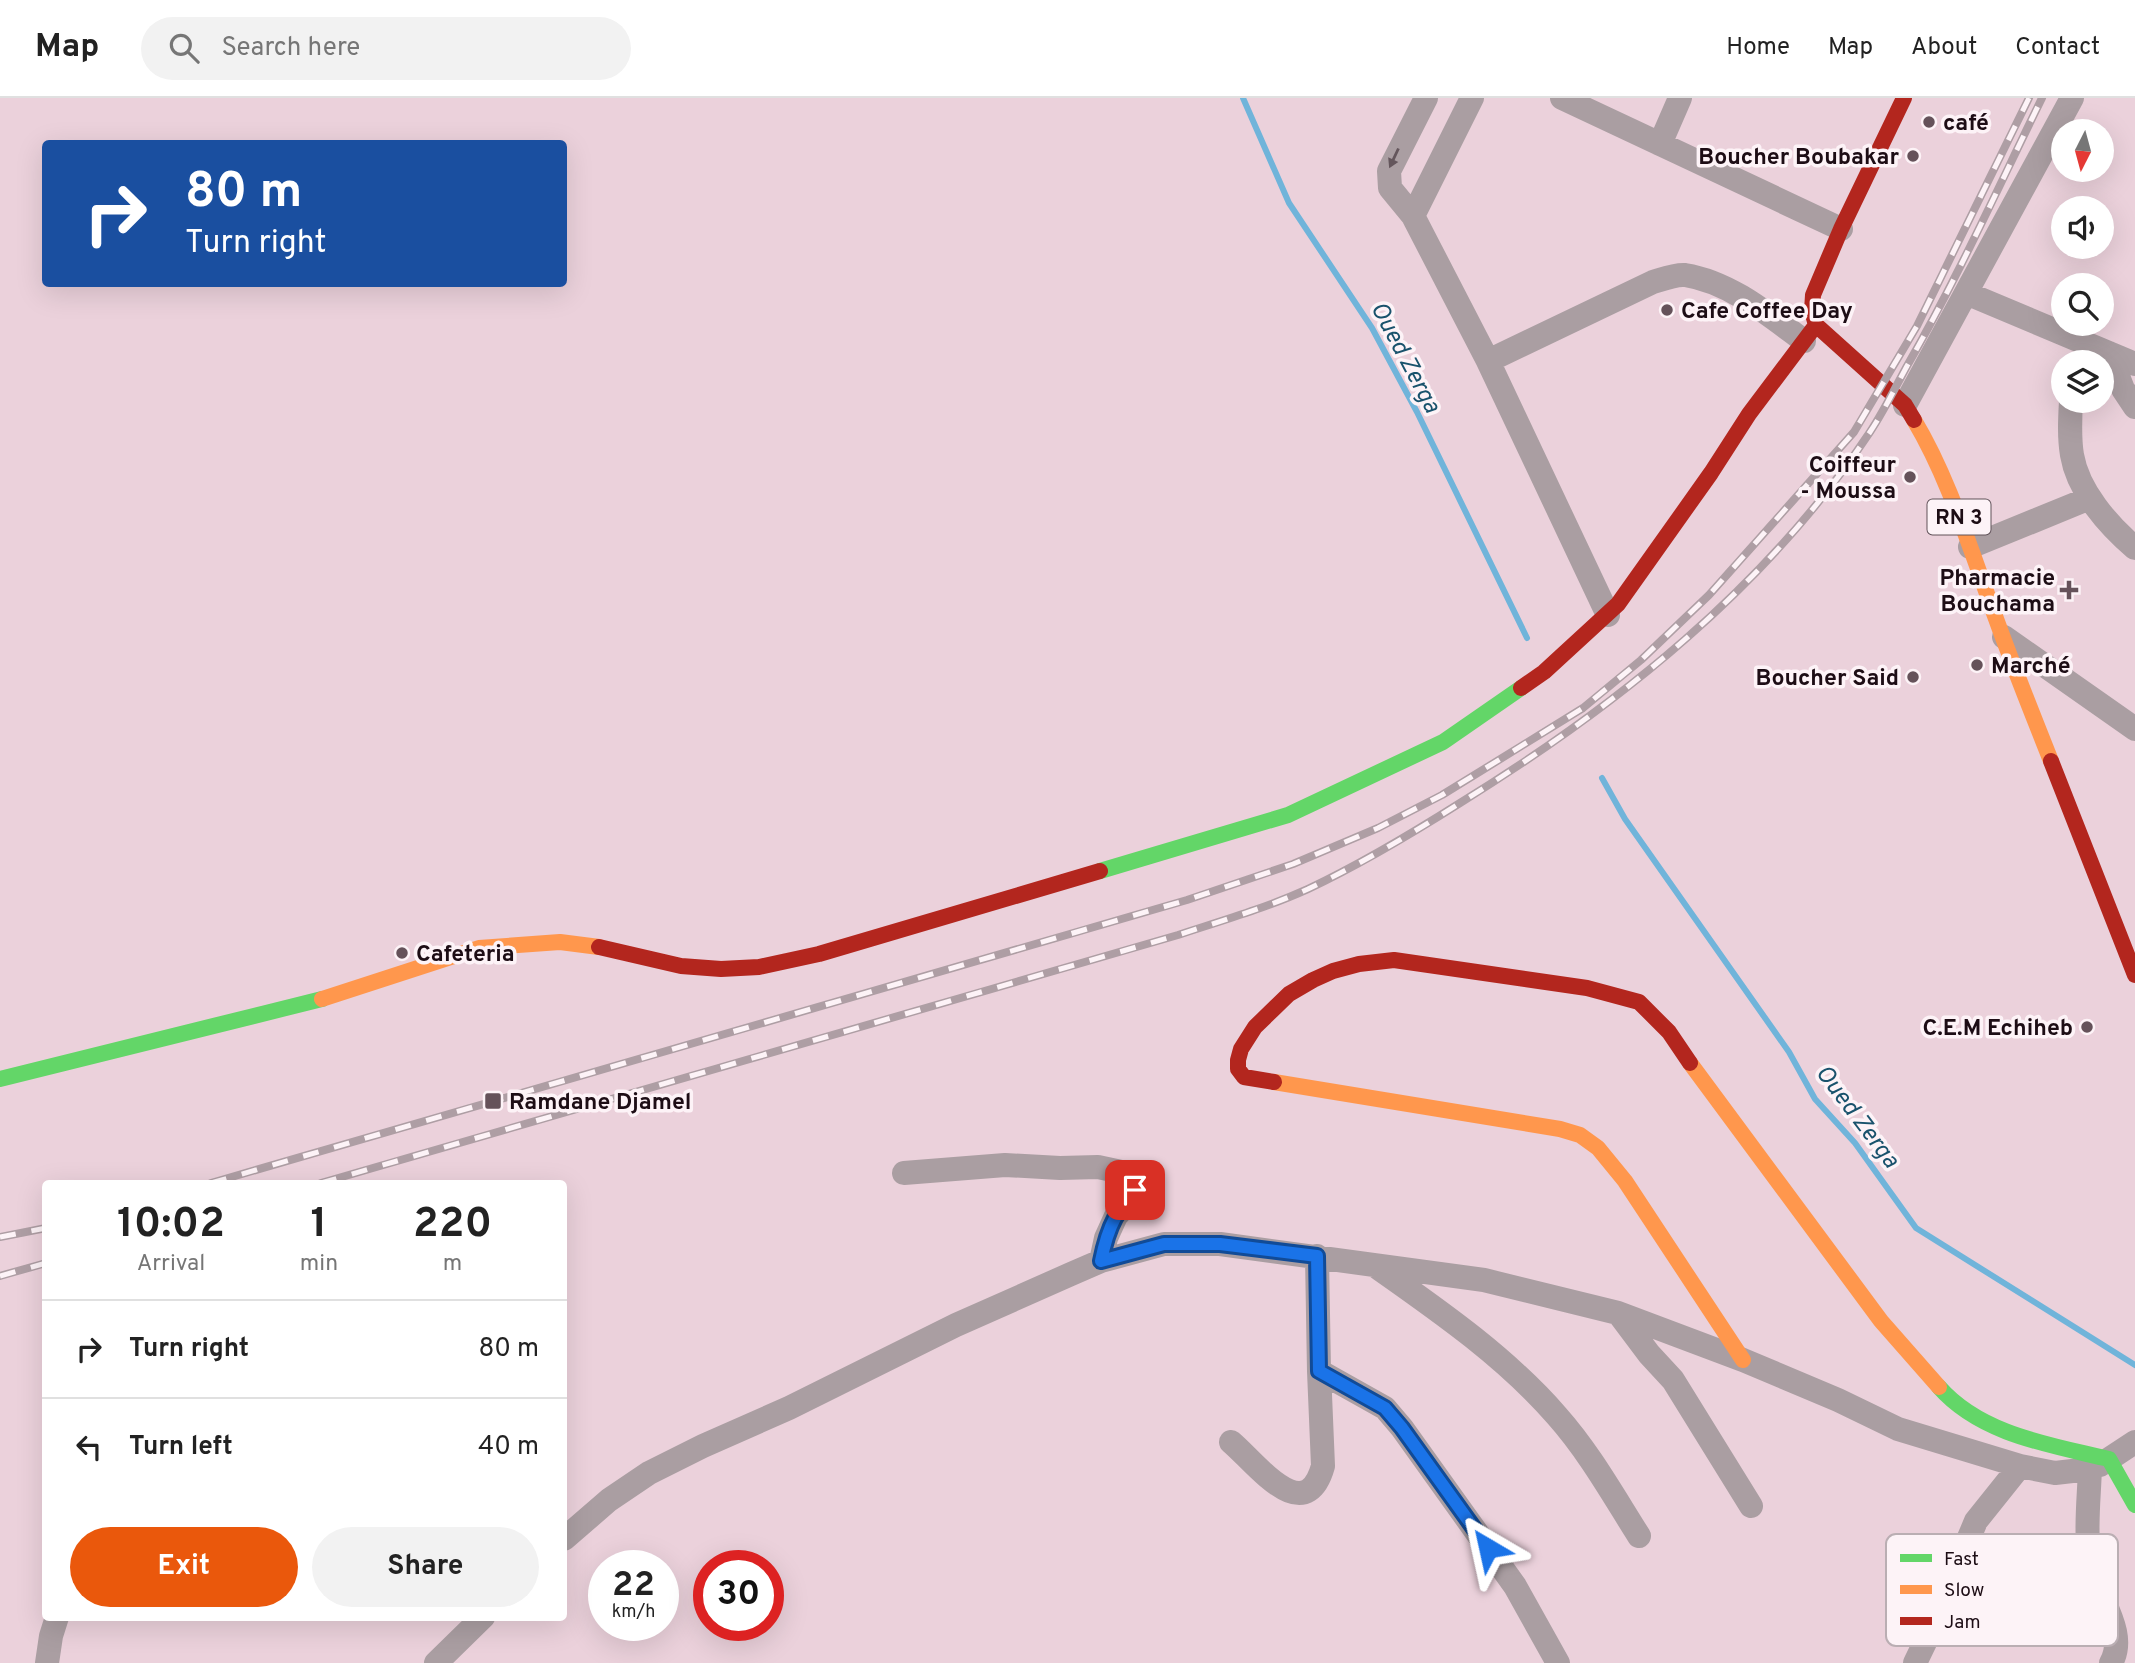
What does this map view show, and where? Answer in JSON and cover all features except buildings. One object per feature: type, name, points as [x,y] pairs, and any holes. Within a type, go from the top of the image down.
[{"type":"main road","points":[[0,1079],[305,1004],[479,948],[571,943],[592,945],[681,966],[721,969],[759,967],[819,954],[1288,816],[1443,742],[1544,672],[1618,604],[1749,414],[1810,333],[1813,295],[1841,229],[1904,98]]},
{"type":"main road","name":"RN 3","points":[[1810,333],[1905,405],[1923,435],[1970,547],[2002,636],[2135,975]]},
{"type":"main road","points":[[1743,1360],[1625,1181],[1598,1148],[1580,1135],[1560,1129],[1244,1077],[1237,1071],[1235,1062],[1243,1045],[1280,1002],[1304,986],[1325,974],[1370,962],[1394,960],[1573,986],[1639,1002],[1669,1032],[1717,1102],[1881,1321],[1948,1397],[1983,1421],[2029,1440],[2099,1463],[2135,1505]]},
{"type":"street","points":[[1426,98],[1389,171],[1390,188],[1413,216],[1488,361],[1608,615]]},
{"type":"street","points":[[1413,216],[1472,98]]},
{"type":"street","points":[[1562,98],[1841,229]]},
{"type":"street","points":[[1660,144],[1680,98]]},
{"type":"street","points":[[1905,405],[2072,98]]},
{"type":"street","points":[[1488,361],[1653,282],[1682,274],[1728,290],[1810,333]]},
{"type":"street","points":[[1966,293],[2102,350]]},
{"type":"street","points":[[2072,350],[2073,337]]},
{"type":"street","points":[[2114,355],[2135,364]]},
{"type":"street","points":[[2114,366],[2123,390],[2135,407]]},
{"type":"street","points":[[2071,413],[2072,456],[2081,482],[2090,498],[2123,538],[2135,548]]},
{"type":"street","points":[[1970,547],[2090,498]]},
{"type":"street","points":[[2002,636],[2135,729]]},
{"type":"street","points":[[904,1173],[1005,1165],[1098,1167],[1126,1173],[1133,1181],[1135,1190],[1130,1201],[1116,1216],[1106,1238],[1101,1261]]},
{"type":"street","points":[[567,1536],[609,1500],[649,1474],[956,1325],[1101,1261],[1164,1244],[1220,1244],[1484,1280],[1618,1313],[1743,1360],[1898,1429],[2020,1466],[2055,1473],[2099,1463],[2135,1442]]},
{"type":"street","points":[[1231,1442],[1263,1474],[1294,1493],[1304,1493],[1313,1488],[1319,1479],[1323,1466],[1317,1256]]},
{"type":"street","points":[[1371,1263],[1431,1305],[1514,1372],[1557,1416],[1590,1460],[1639,1536]]},
{"type":"street","points":[[1618,1313],[1673,1380],[1751,1506]]},
{"type":"street","points":[[1319,1371],[1385,1408],[1402,1428],[1515,1586],[1558,1663]]},
{"type":"street","points":[[2088,1534],[2099,1463]]},
{"type":"street","points":[[1971,1534],[1976,1521],[2020,1466]]},
{"type":"street","points":[[47,1663],[56,1621]]},
{"type":"street","points":[[436,1663],[479,1621]]},
{"type":"street","points":[[1915,1663],[1923,1646]]},
{"type":"street","points":[[2111,1663],[2116,1655],[2116,1646]]},
{"type":"waterway","name":"Oued Zerga","points":[[1243,98],[1289,203],[1372,328],[1417,412],[1527,638]]},
{"type":"waterway","name":"Oued Zerga","points":[[1602,778],[1625,819],[1789,1052],[1815,1099],[1855,1143],[1916,1228],[2135,1365]]},
{"type":"railway","points":[[221,1180],[1187,900],[1293,864],[1378,828],[1442,795],[1583,708],[1641,660],[1709,595],[1854,432],[1917,326],[2029,98]]},
{"type":"railway","points":[[331,1180],[1243,914],[1328,879],[1460,803],[1576,726],[1632,684],[1736,592],[1785,542],[1829,488],[1875,424],[1943,300],[2042,98]]},
{"type":"railway","points":[[0,1237],[42,1229]]},
{"type":"railway","points":[[0,1276],[42,1264]]},
{"type":"traffic: fast","points":[[1100,871],[1288,815],[1443,742],[1521,688]]},
{"type":"traffic: fast","points":[[0,1079],[322,999]]},
{"type":"traffic: fast","points":[[1939,1387],[1975,1417],[1996,1427],[2041,1443],[2109,1459],[2135,1505]]},
{"type":"traffic: slow","points":[[1914,420],[1937,463],[1956,509],[2051,761]]},
{"type":"traffic: slow","points":[[322,999],[479,948],[560,942],[599,947]]},
{"type":"traffic: slow","points":[[1690,1063],[1881,1321],[1939,1387]]},
{"type":"traffic: slow","points":[[1274,1082],[1560,1129],[1580,1135],[1598,1148],[1625,1181],[1743,1360]]},
{"type":"traffic: jam","points":[[1904,98],[1841,229],[1813,295],[1812,311],[1816,325],[1905,405],[1914,420]]},
{"type":"traffic: jam","points":[[1521,688],[1544,672],[1618,604],[1711,473],[1749,414],[1816,325]]},
{"type":"traffic: jam","points":[[2051,761],[2135,975]]},
{"type":"traffic: jam","points":[[599,947],[681,966],[721,969],[759,967],[819,954],[1100,871]]},
{"type":"traffic: jam","points":[[1274,1082],[1244,1077],[1238,1069],[1241,1049],[1255,1027],[1289,994],[1313,980],[1359,964],[1394,960],[1587,988],[1639,1002],[1669,1032],[1690,1063]]},
{"type":"place","name":"café","points":[[1929,122]]},
{"type":"place","name":"Boucher Boubakar","points":[[1913,156]]},
{"type":"place","name":"Cafe Coffee Day","points":[[1667,310]]},
{"type":"place","name":"Coiffeur - Moussa","points":[[1910,477]]},
{"type":"place","name":"Pharmacie Bouchama","points":[[2069,590]]},
{"type":"place","name":"Marché","points":[[1977,665]]},
{"type":"place","name":"Boucher Said","points":[[1913,677]]},
{"type":"place","name":"Cafeteria","points":[[402,953]]},
{"type":"place","name":"C.E.M Echiheb","points":[[2087,1027]]},
{"type":"place","name":"Ramdane Djamel","points":[[493,1101]]},
{"type":"route","points":[[1135,1190],[1130,1201],[1116,1216],[1106,1238],[1101,1261],[1164,1244],[1220,1244],[1317,1256],[1319,1371],[1385,1408],[1488,1548]]}]
